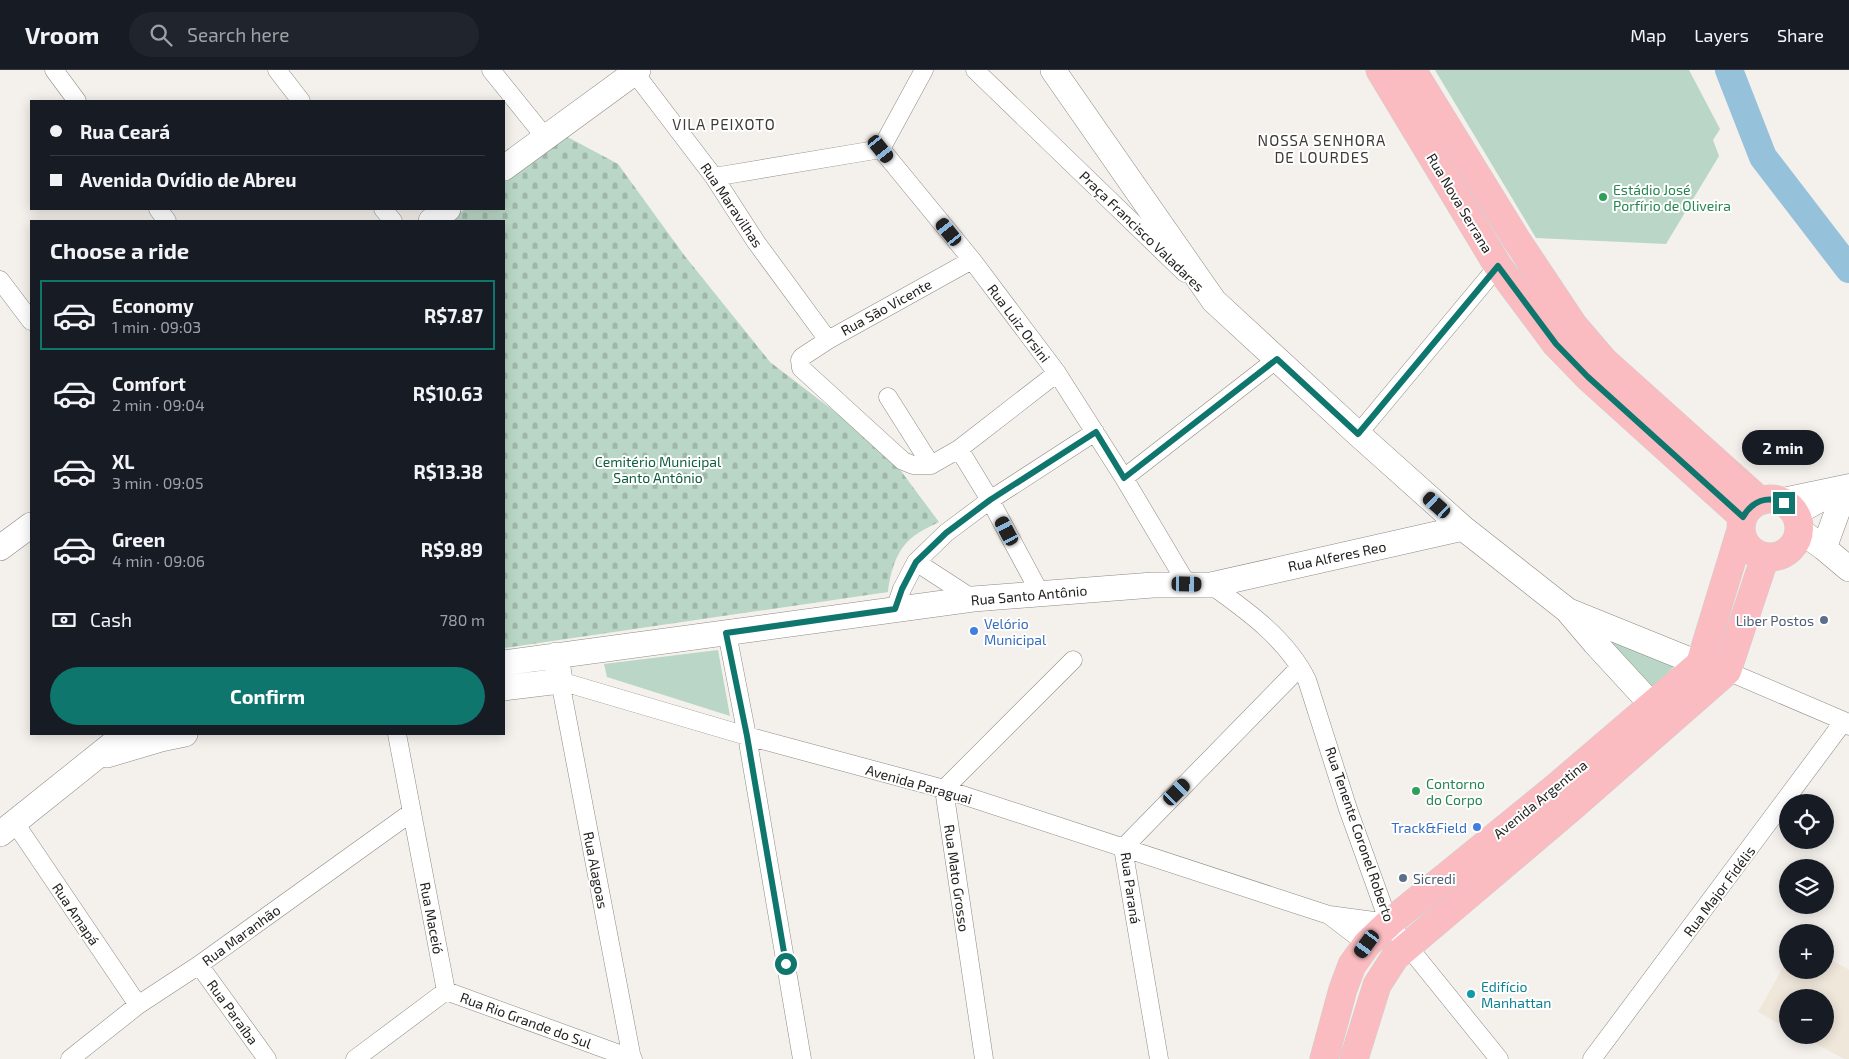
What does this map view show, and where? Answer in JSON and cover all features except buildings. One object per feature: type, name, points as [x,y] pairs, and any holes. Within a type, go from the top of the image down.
[{"type":"main road","name":"Rua Nova Serrana","points":[[1380,70],[1498,266],[1556,344],[1588,377],[1754,512]]},
{"type":"main road","name":"Rua Nova Serrana","points":[[1412,70],[1516,239],[1574,326],[1604,361],[1754,512]]},
{"type":"main road","points":[[1779,501],[1789,507],[1798,523],[1798,537],[1791,549],[1779,556],[1765,557],[1750,550],[1742,538],[1754,512],[1779,501]]},
{"type":"main road","points":[[1700,664],[1754,512]]},
{"type":"main road","points":[[1727,671],[1765,557]]},
{"type":"main road","name":"Avenida Argentina","points":[[1324,1059],[1343,989],[1352,965],[1367,944],[1389,923],[1652,706],[1700,664]]},
{"type":"main road","name":"Avenida Argentina","points":[[1354,1059],[1377,985],[1395,957],[1727,671]]},
{"type":"street","points":[[54,70],[76,100]]},
{"type":"street","points":[[277,70],[300,100]]},
{"type":"street","points":[[491,70],[545,137]]},
{"type":"street","points":[[714,177],[881,149],[924,70]]},
{"type":"street","name":"Praça Francisco Valadares","points":[[975,70],[1214,301]]},
{"type":"street","name":"Praça Francisco Valadares","points":[[1053,70],[1214,301]]},
{"type":"street","points":[[505,167],[636,71]]},
{"type":"street","name":"Rua Maravilhas","points":[[636,71],[714,177],[756,242],[828,340]]},
{"type":"street","name":"Rua Luiz Orsini","points":[[881,149],[972,260],[1057,373],[1096,432],[1187,584]]},
{"type":"street","points":[[159,210],[167,220]]},
{"type":"street","points":[[384,210],[392,220]]},
{"type":"street","points":[[432,220],[447,210]]},
{"type":"street","name":"Rua São Vicente","points":[[931,465],[913,465],[903,461],[805,373],[800,363],[802,357],[828,340],[972,260]]},
{"type":"street","points":[[1358,434],[1498,266]]},
{"type":"street","points":[[0,280],[30,320]]},
{"type":"street","points":[[1214,301],[1358,434],[1464,528],[1567,610],[1652,706]]},
{"type":"street","points":[[1124,478],[1277,359]]},
{"type":"street","points":[[888,397],[931,465],[959,449],[1057,373]]},
{"type":"street","points":[[895,609],[902,589],[916,562],[946,533],[990,500],[1096,432]]},
{"type":"street","points":[[959,449],[990,500],[1040,593]]},
{"type":"street","points":[[1754,512],[1849,483]]},
{"type":"street","points":[[1849,488],[1798,523],[1824,548],[1849,568]]},
{"type":"street","points":[[1824,548],[1839,507],[1849,496]]},
{"type":"street","points":[[2,542],[30,526]]},
{"type":"street","name":"Rua Alferes Reo","points":[[1211,584],[1464,528]]},
{"type":"street","points":[[916,562],[973,599]]},
{"type":"street","points":[[1211,584],[1257,620],[1300,667]]},
{"type":"street","name":"Rua Santo Antônio","points":[[556,654],[973,599],[1040,593],[1211,584]]},
{"type":"street","points":[[1567,610],[1700,664]]},
{"type":"street","points":[[726,633],[747,736],[802,1059]]},
{"type":"street","points":[[505,663],[556,654],[560,681]]},
{"type":"street","points":[[944,789],[1073,660]]},
{"type":"street","name":"Rua Paraná","points":[[1159,1059],[1122,848],[1300,667]]},
{"type":"street","name":"Rua Tenente Coronel Roberto","points":[[1300,667],[1313,697],[1348,809],[1389,923],[1499,1059]]},
{"type":"street","points":[[1727,671],[1846,724]]},
{"type":"street","name":"Avenida Paraguai","points":[[505,688],[560,681],[747,736],[944,789],[1329,915],[1389,923]]},
{"type":"street","name":"Rua Alagoas","points":[[560,681],[633,1059]]},
{"type":"street","name":"Rua Major Fidélis","points":[[1592,1059],[1846,724]]},
{"type":"street","points":[[7,829],[124,735]]},
{"type":"street","points":[[90,761],[142,744],[180,735]]},
{"type":"street","name":"Rua Maceió","points":[[397,735],[446,991]]},
{"type":"street","name":"Rua Mato Grosso","points":[[944,789],[984,1059]]},
{"type":"street","name":"Rua Maranhão","points":[[70,1059],[138,1005],[199,965],[412,812]]},
{"type":"street","name":"Rua Amapá","points":[[7,829],[138,1005]]},
{"type":"street","name":"Avenida Paraguai","points":[[1329,915],[1367,944]]},
{"type":"street","name":"Rua Paraíba","points":[[199,965],[267,1059]]},
{"type":"street","points":[[355,1059],[446,991]]},
{"type":"street","name":"Rua Rio Grande do Sul","points":[[446,991],[633,1059]]},
{"type":"shaded area","points":[[1834,961],[1849,970],[1849,1059],[1844,1059],[1816,1044],[1834,1044],[1834,989],[1779,989],[1779,1024],[1758,1012],[1779,974],[1779,979],[1834,979]]},
{"type":"green space","name":"Estádio José Porfírio de Oliveira","points":[[1435,70],[1689,70],[1720,129],[1713,140],[1719,156],[1666,244],[1536,238]]},
{"type":"green space","name":"Cemitério Municipal Santo Antônio","points":[[562,134],[618,164],[684,255],[770,362],[886,451],[939,522],[917,534],[903,547],[895,561],[888,592],[505,648],[505,220],[450,220],[464,210],[505,210],[505,178]]},
{"type":"green space","points":[[1582,620],[1679,661],[1651,690]]},
{"type":"green space","points":[[718,650],[730,716],[607,677],[604,664]]},
{"type":"waterway","points":[[1729,70],[1763,157],[1849,269]]},
{"type":"place","name":"Estádio José Porfírio de Oliveira","points":[[1603,197]]},
{"type":"place","name":"Liber Postos","points":[[1824,620]]},
{"type":"place","name":"Velório Municipal","points":[[974,631]]},
{"type":"place","name":"Contorno do Corpo","points":[[1416,791]]},
{"type":"place","name":"Track&Field","points":[[1477,827]]},
{"type":"place","name":"Sicredi","points":[[1403,878]]},
{"type":"place","name":"Edifício Manhattan","points":[[1471,994]]},
{"type":"district","name":"VILA PEIXOTO","points":[[724,124]]},
{"type":"district","name":"NOSSA SENHORA DE LOURDES","points":[[1322,148]]},
{"type":"route","points":[[786,964],[747,736],[726,633],[895,609],[902,589],[916,562],[946,533],[990,500],[1096,432],[1124,478],[1277,359],[1358,434],[1498,266],[1556,344],[1588,377],[1743,517],[1753,504],[1760,501],[1766,499],[1784,503]]}]
